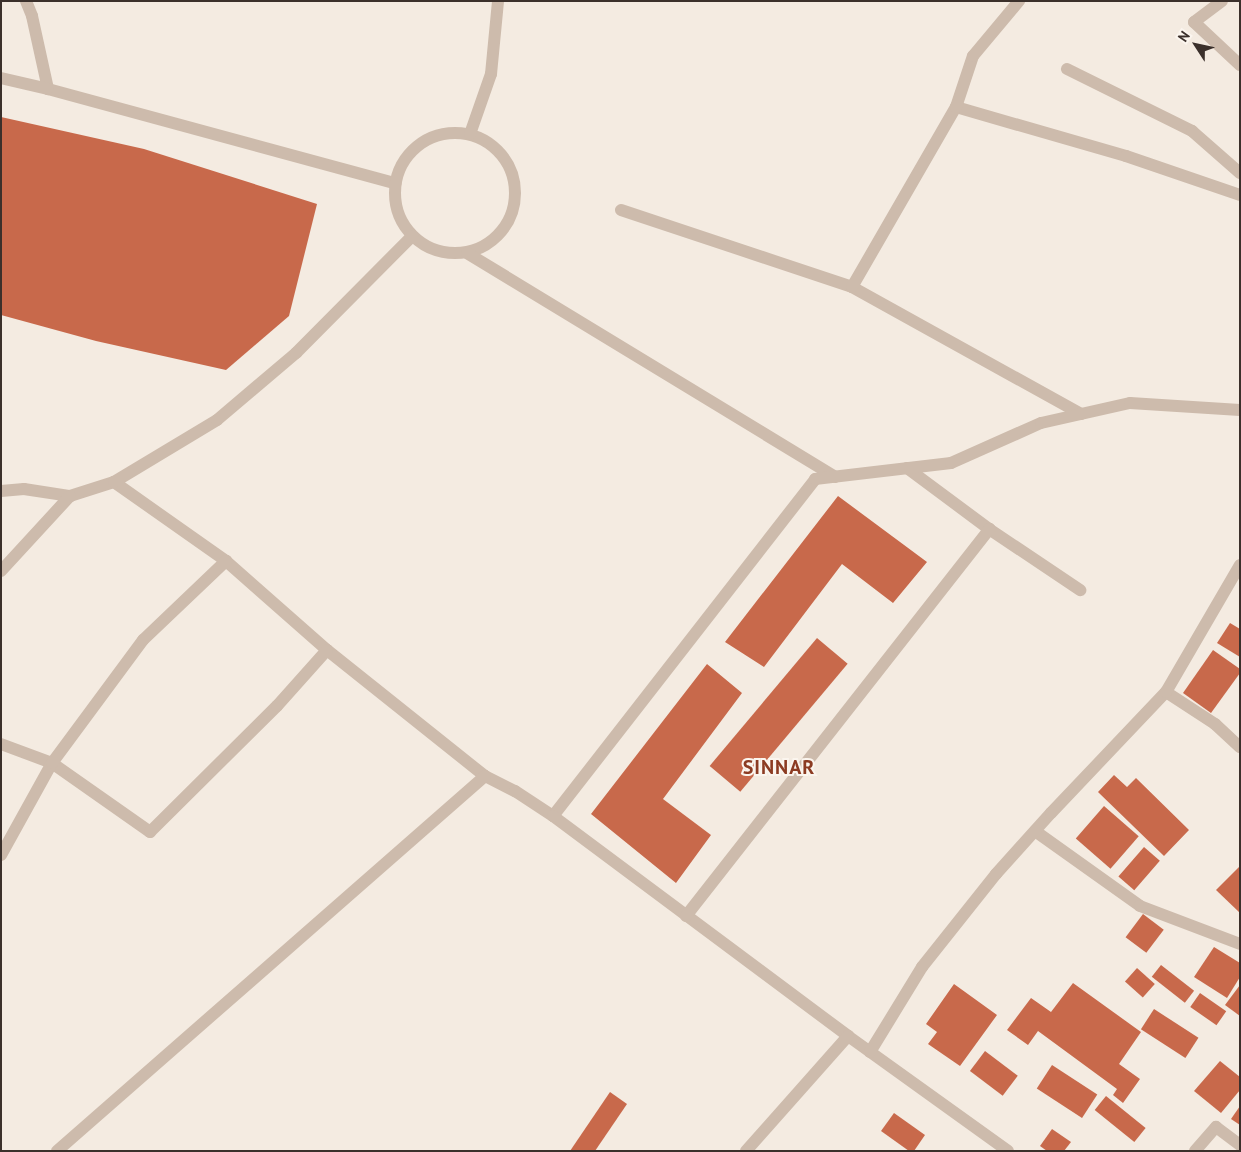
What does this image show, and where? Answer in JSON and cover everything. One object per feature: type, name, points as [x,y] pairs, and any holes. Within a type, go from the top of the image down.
[{"type":"street","points":[[26,1],[32,16],[48,89]]},
{"type":"street","points":[[470,134],[491,74],[498,1]]},
{"type":"street","points":[[852,287],[956,107],[973,56],[1019,1]]},
{"type":"street","points":[[1222,1],[1194,22],[1240,65]]},
{"type":"street","points":[[1067,69],[1192,130],[1240,173]]},
{"type":"street","points":[[1,78],[395,183]]},
{"type":"street","points":[[956,107],[1126,156],[1240,195]]},
{"type":"street","points":[[450,133],[470,134],[488,142],[503,156],[513,174],[516,194],[512,214],[502,232],[486,245],[467,253],[447,254],[427,248],[412,236],[401,221],[395,202],[395,183],[401,165],[407,157],[413,150],[430,138],[450,133]]},
{"type":"street","points":[[620,210],[852,287],[1081,414]]},
{"type":"street","points":[[1,492],[24,489],[70,496],[114,482],[217,420],[296,353],[412,236]]},
{"type":"street","points":[[467,253],[835,476]]},
{"type":"street","points":[[553,816],[815,479],[951,463],[1040,423],[1130,403],[1240,410]]},
{"type":"street","points":[[908,468],[989,529],[1080,590]]},
{"type":"street","points":[[114,482],[226,561],[327,650],[485,776],[515,791],[553,816],[848,1036],[1008,1151]]},
{"type":"street","points":[[1,571],[70,496]]},
{"type":"street","points":[[686,916],[989,529]]},
{"type":"street","points":[[1,855],[52,763],[143,640],[226,561]]},
{"type":"street","points":[[870,1052],[922,967],[996,874],[1166,692],[1240,565]]},
{"type":"street","points":[[1,744],[52,763],[150,832],[277,706],[327,650]]},
{"type":"street","points":[[1166,692],[1215,724],[1240,747]]},
{"type":"street","points":[[57,1151],[485,776]]},
{"type":"street","points":[[1035,831],[1140,906],[1240,944]]},
{"type":"street","points":[[746,1151],[848,1036]]},
{"type":"street","points":[[1195,1151],[1216,1127],[1240,1145]]},
{"type":"building","points":[[1,117],[144,149],[317,204],[289,316],[226,370],[96,341],[1,315]]},
{"type":"building","points":[[838,496],[927,562],[893,603],[842,564],[764,667],[725,642]]},
{"type":"building","points":[[1230,623],[1240,629],[1240,657],[1217,643]]},
{"type":"building","points":[[817,638],[848,664],[740,792],[710,766]]},
{"type":"building","points":[[1213,650],[1240,669],[1240,673],[1211,713],[1183,693]]},
{"type":"building","points":[[707,664],[742,693],[663,799],[711,835],[676,883],[591,814]]},
{"type":"building","points":[[1114,775],[1127,787],[1136,778],[1189,830],[1164,856],[1098,792]]},
{"type":"building","points":[[1104,806],[1139,836],[1111,869],[1076,838]]},
{"type":"building","points":[[1144,847],[1160,861],[1134,890],[1118,876]]},
{"type":"building","points":[[1240,866],[1240,913],[1216,890]]},
{"type":"building","points":[[1143,914],[1164,930],[1146,953],[1126,937]]},
{"type":"building","points":[[1214,947],[1240,963],[1240,977],[1227,998],[1194,977]]},
{"type":"building","points":[[1161,965],[1194,991],[1185,1003],[1152,977]]},
{"type":"building","points":[[1137,968],[1155,984],[1143,997],[1125,981]]},
{"type":"building","points":[[1073,983],[1141,1032],[1119,1064],[1140,1079],[1123,1103],[1113,1095],[1117,1089],[1038,1031],[1028,1045],[1007,1030],[1031,998],[1051,1012]]},
{"type":"building","points":[[954,984],[997,1015],[960,1066],[928,1044],[937,1032],[926,1024]]},
{"type":"building","points":[[1240,985],[1240,1016],[1225,1005]]},
{"type":"building","points":[[1200,993],[1226,1011],[1216,1025],[1190,1007]]},
{"type":"building","points":[[1154,1009],[1198,1038],[1185,1058],[1141,1029]]},
{"type":"building","points":[[985,1051],[1018,1076],[1003,1096],[970,1071]]},
{"type":"building","points":[[1220,1061],[1240,1077],[1240,1090],[1221,1113],[1194,1091]]},
{"type":"building","points":[[1052,1065],[1097,1094],[1082,1118],[1037,1088]]},
{"type":"building","points":[[610,1092],[627,1104],[595,1151],[570,1151]]},
{"type":"building","points":[[1106,1096],[1146,1128],[1134,1142],[1095,1110]]},
{"type":"building","points":[[1240,1106],[1240,1125],[1231,1119]]},
{"type":"building","points":[[894,1113],[925,1135],[914,1151],[909,1151],[881,1131]]},
{"type":"building","points":[[1052,1129],[1071,1142],[1064,1151],[1047,1151],[1040,1146]]},
{"type":"district","name":"SINNAR","points":[[779,767]]}]
